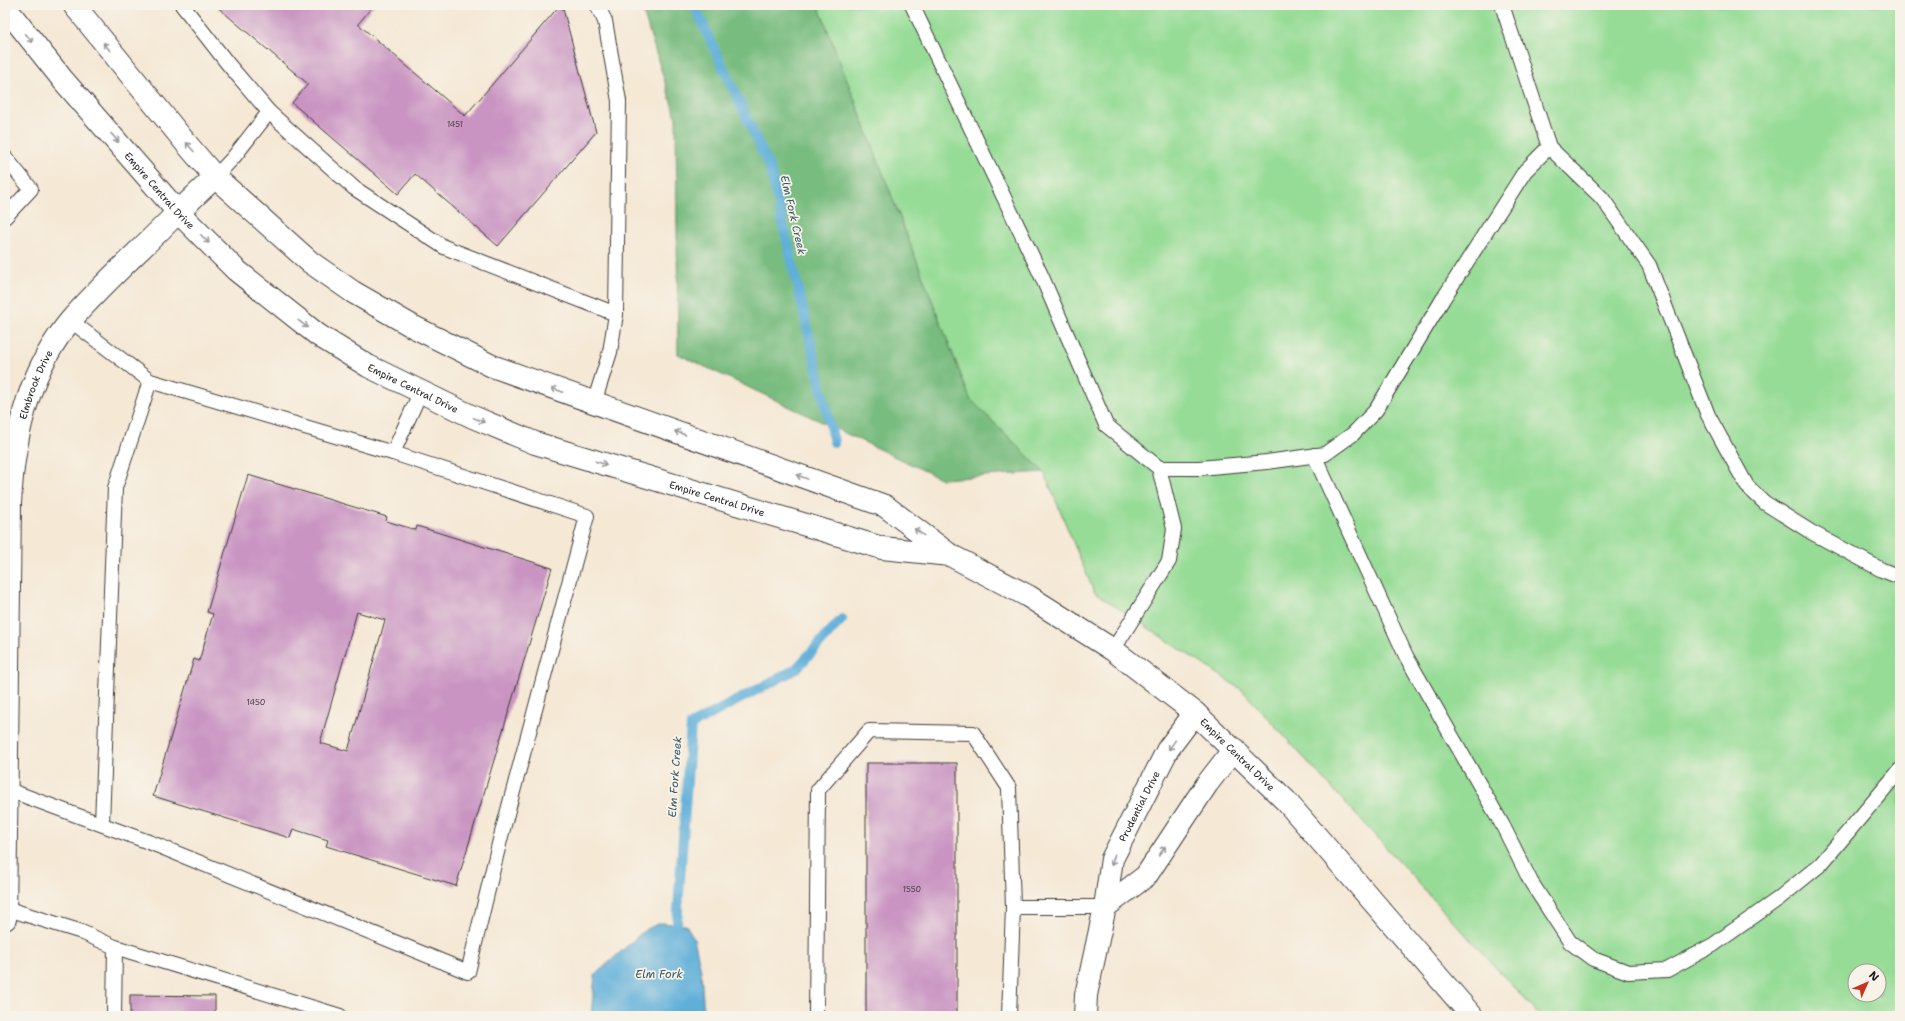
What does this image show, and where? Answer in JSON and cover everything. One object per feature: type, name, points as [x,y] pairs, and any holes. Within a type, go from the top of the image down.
[{"type":"street","name":"Empire Central Drive","points":[[74,5],[185,142],[215,176],[310,262],[352,292],[412,326],[492,366],[885,506],[950,555],[1028,596],[1113,650],[1195,713],[1234,749],[1286,802],[1472,1016]]},
{"type":"street","name":"Empire Central Drive","points":[[5,7],[63,80],[178,212],[236,270],[318,335],[368,366],[420,393],[542,446],[882,548],[950,555]]},
{"type":"street","name":"Elmbrook Drive","points":[[5,919],[7,545],[11,470],[18,431],[26,405],[38,375],[53,347],[71,321],[215,176]]},
{"type":"street","name":"Prudential Drive","points":[[1085,1016],[1086,995],[1105,907],[1112,859],[1168,750],[1195,713]]},
{"type":"street","points":[[1105,907],[1146,876],[1207,784],[1234,749]]},
{"type":"lane","points":[[182,5],[228,64],[269,112],[354,188],[444,247],[616,314]]},
{"type":"lane","points":[[594,403],[610,352],[616,314],[619,101],[605,21],[597,5]]},
{"type":"lane","points":[[912,5],[1042,277],[1106,425],[1159,468],[1174,530],[1169,561],[1113,650]]},
{"type":"lane","points":[[1502,5],[1549,148],[1602,198],[1649,265],[1708,415],[1747,486],[1765,503],[1811,532],[1882,570],[1900,577]]},
{"type":"lane","points":[[215,176],[233,158],[269,112]]},
{"type":"lane","points":[[1159,468],[1199,468],[1268,462],[1325,454],[1353,434],[1376,410],[1439,305],[1521,177],[1549,148]]},
{"type":"lane","points":[[5,157],[31,189],[5,217]]},
{"type":"lane","points":[[6,789],[102,823],[468,972],[500,840],[587,516],[393,452],[150,381],[71,321]]},
{"type":"lane","points":[[102,823],[115,488],[150,381]]},
{"type":"lane","points":[[393,452],[420,393]]},
{"type":"lane","points":[[1314,455],[1406,656],[1503,826],[1531,882],[1570,942],[1593,959],[1628,972],[1667,970],[1713,945],[1778,899],[1821,864],[1900,770]]},
{"type":"lane","points":[[816,1016],[818,790],[869,731],[973,733],[1009,788],[1013,907],[1009,1016]]},
{"type":"lane","points":[[1013,907],[1105,907]]},
{"type":"lane","points":[[5,908],[79,931],[115,947],[340,1016]]},
{"type":"lane","points":[[114,1016],[115,947]]},
{"type":"green space","points":[[641,5],[818,5],[970,399],[1044,472],[942,479],[678,354],[676,118]]},
{"type":"green space","points":[[818,5],[1900,5],[1900,1016],[1540,1016],[1242,690],[1094,592],[1044,472],[970,399]]},
{"type":"water","name":"Elm Fork","points":[[661,923],[686,925],[694,938],[701,971],[704,1016],[591,1016],[595,975],[646,929]]},
{"type":"building","points":[[215,5],[374,5],[358,24],[465,116],[560,5],[562,5],[596,132],[498,246],[415,174],[398,194],[292,103],[308,84]]},
{"type":"building","points":[[248,475],[387,517],[386,521],[416,530],[417,526],[552,568],[456,886],[326,846],[328,840],[293,829],[290,838],[153,796],[194,659],[199,661],[213,614],[207,612]],"holes":[[[357,612],[385,620],[348,751],[320,743]]]},
{"type":"building","points":[[866,763],[957,763],[957,1016],[866,1016]]},
{"type":"building","points":[[130,995],[215,996],[215,1016],[130,1016]]},
{"type":"waterway","name":"Elm Fork Creek","points":[[694,5],[770,168],[834,442]]},
{"type":"waterway","name":"Elm Fork Creek","points":[[676,937],[691,725],[796,669],[842,619]]}]
